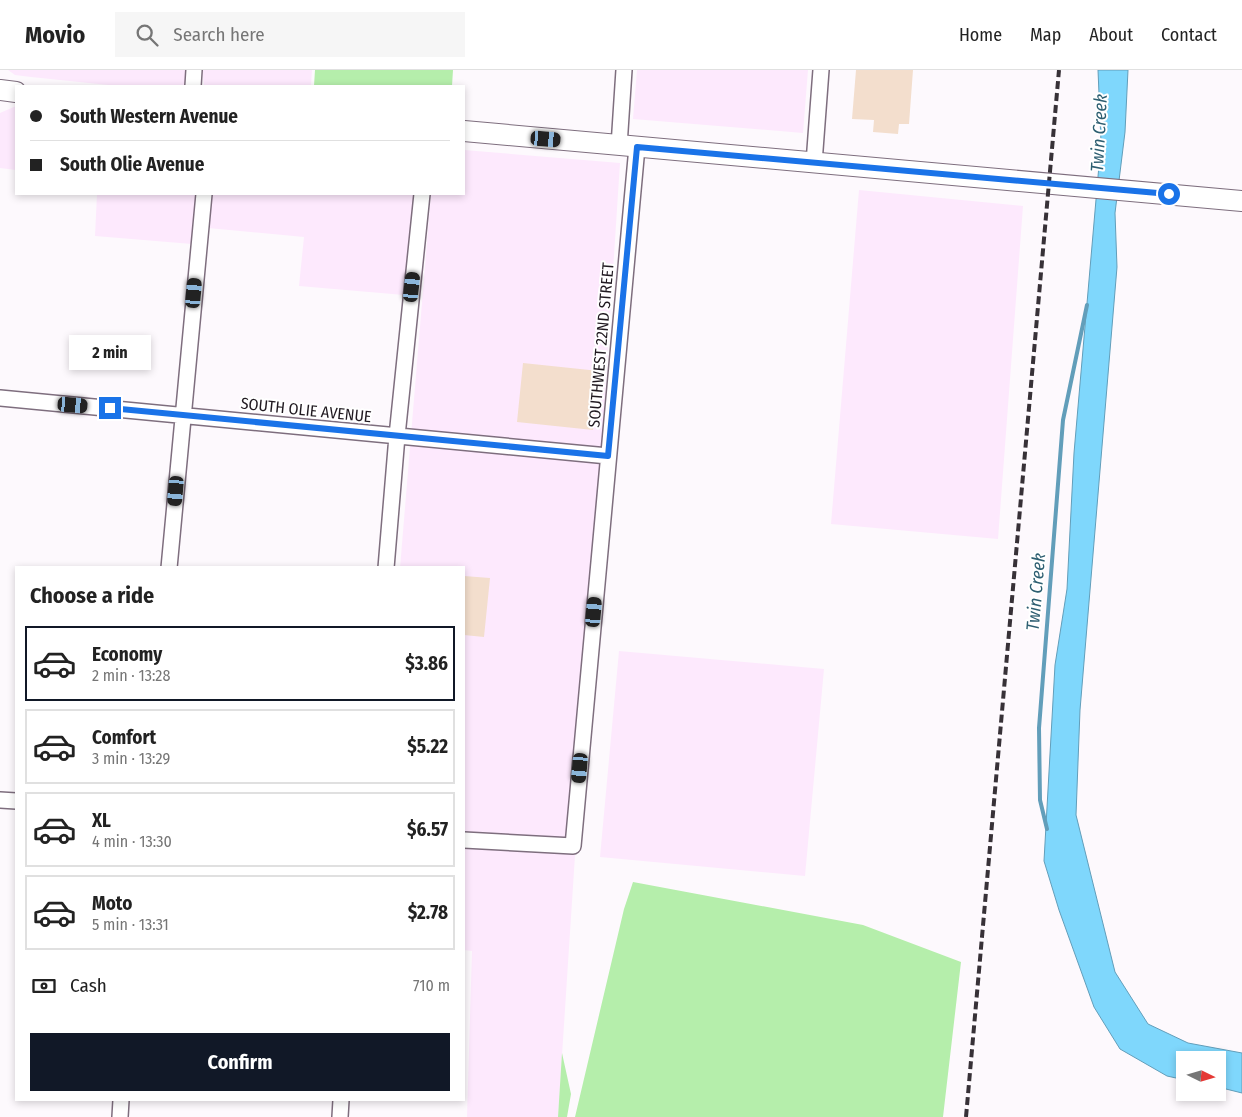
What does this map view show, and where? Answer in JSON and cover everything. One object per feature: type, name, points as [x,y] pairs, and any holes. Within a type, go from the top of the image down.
[{"type":"main road","points":[[0,90],[15,92]]},
{"type":"main road","points":[[465,131],[1242,201]]},
{"type":"street","points":[[193,85],[194,70]]},
{"type":"street","name":"SOUTHWEST 22ND STREET","points":[[465,840],[573,846],[608,456],[628,146],[624,70]]},
{"type":"street","points":[[814,163],[821,70]]},
{"type":"street","points":[[169,566],[204,195]]},
{"type":"street","points":[[386,566],[397,436],[422,195]]},
{"type":"street","name":"SOUTH OLIE AVENUE","points":[[0,398],[608,456]]},
{"type":"street","points":[[0,800],[15,801]]},
{"type":"street","points":[[120,1117],[121,1101]]},
{"type":"street","points":[[340,1117],[341,1101]]},
{"type":"shaded area","points":[[8,70],[188,70],[185,85],[109,85],[15,75]]},
{"type":"shaded area","points":[[202,70],[312,70],[311,85],[204,85]]},
{"type":"shaded area","points":[[637,70],[808,70],[803,133],[633,119]]},
{"type":"shaded area","points":[[15,106],[15,170],[0,168],[0,113]]},
{"type":"shaded area","points":[[465,150],[620,163],[558,1117],[467,1117],[472,951],[465,950],[465,566],[400,566],[431,195],[465,195]]},
{"type":"shaded area","points":[[859,190],[1023,206],[998,539],[831,524]]},
{"type":"shaded area","points":[[97,195],[196,195],[192,244],[95,236]]},
{"type":"shaded area","points":[[211,195],[414,195],[404,295],[299,286],[304,237],[208,228]]},
{"type":"shaded area","points":[[619,651],[824,669],[805,876],[600,857]]},
{"type":"green space","points":[[315,70],[453,70],[452,85],[314,85]]},
{"type":"green space","points":[[633,882],[863,925],[961,962],[943,1117],[575,1117],[624,909]]},
{"type":"green space","points":[[562,1053],[571,1094],[567,1117],[558,1117]]},
{"type":"water","points":[[1098,70],[1128,70],[1125,132],[1115,213],[1117,267],[1080,710],[1076,815],[1115,972],[1148,1024],[1188,1043],[1242,1053],[1242,1093],[1226,1089],[1226,1051],[1176,1051],[1176,1078],[1167,1076],[1120,1049],[1094,1007],[1059,910],[1044,861],[1055,665],[1067,589],[1074,453],[1101,142]]},
{"type":"building","points":[[856,70],[913,70],[909,124],[899,124],[898,134],[873,132],[874,120],[852,119]]},
{"type":"building","points":[[523,363],[599,371],[593,430],[517,422]]},
{"type":"building","points":[[465,576],[490,578],[484,637],[465,635]]},
{"type":"waterway","name":"Twin Creek","points":[[1047,829],[1040,800],[1039,728],[1063,420],[1087,305]]},
{"type":"railway","points":[[966,1117],[1059,70]]},
{"type":"route","points":[[110,408],[608,456],[637,147],[1169,194]]}]
